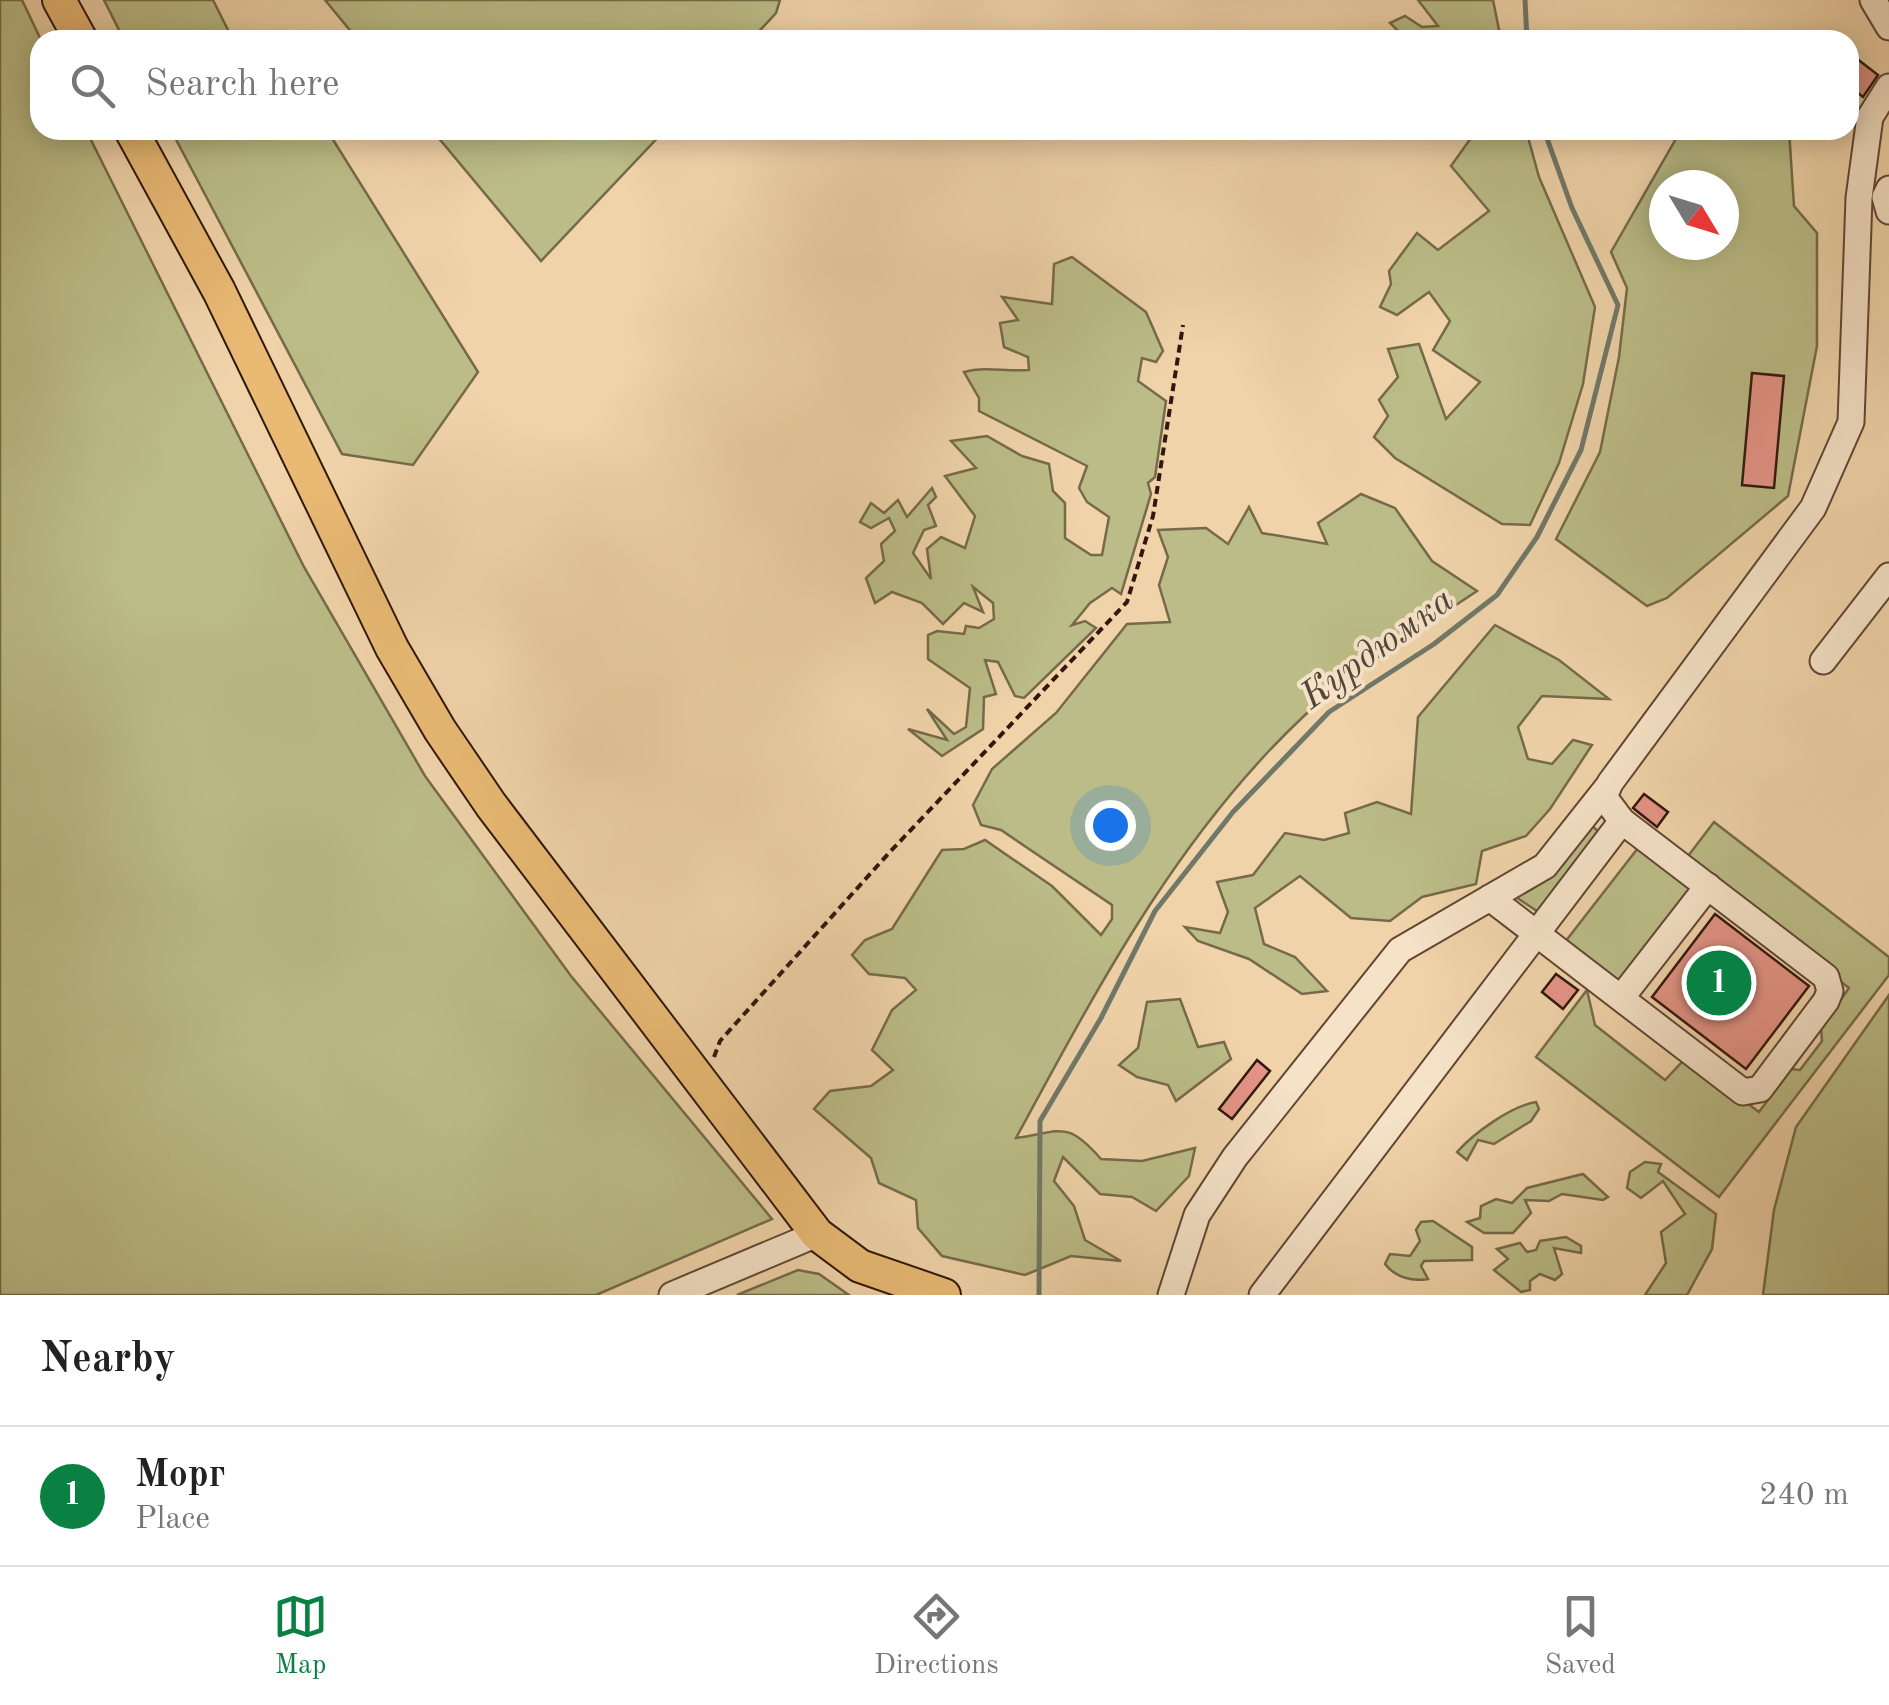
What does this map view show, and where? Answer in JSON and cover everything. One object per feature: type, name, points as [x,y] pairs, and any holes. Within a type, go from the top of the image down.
[{"type":"main road","points":[[59,0],[76,30]]},
{"type":"main road","points":[[136,140],[219,291],[392,648],[440,730],[491,805],[817,1234],[860,1266],[944,1295]]},
{"type":"street","points":[[1873,0],[1889,27]]},
{"type":"street","points":[[1172,1295],[1196,1214],[1235,1157],[1400,950],[1545,866],[1814,508],[1852,422],[1859,198],[1870,117],[1889,86]]},
{"type":"street","points":[[1889,189],[1885,204],[1889,211]]},
{"type":"street","points":[[1823,661],[1889,576]]},
{"type":"street","points":[[1490,898],[1743,1092],[1760,1089],[1826,1000],[1826,977],[1622,821],[1607,803],[1606,789]]},
{"type":"street","points":[[1262,1295],[1622,821]]},
{"type":"street","points":[[1621,998],[1708,886]]},
{"type":"street","points":[[672,1295],[817,1234]]},
{"type":"path","points":[[704,1085],[720,1041],[888,854],[1126,602],[1152,516],[1183,325]]},
{"type":"green space","points":[[0,0],[22,0],[36,30],[30,30],[30,140],[91,140],[304,567],[425,776],[571,976],[772,1219],[596,1295],[0,1295]]},
{"type":"green space","points":[[104,0],[213,0],[228,30],[119,30]]},
{"type":"green space","points":[[325,0],[780,0],[776,13],[760,30],[350,30]]},
{"type":"green space","points":[[1418,0],[1493,0],[1499,30],[1397,30],[1390,23],[1405,16],[1422,27],[1438,26]]},
{"type":"green space","points":[[176,140],[333,140],[478,372],[413,465],[342,454]]},
{"type":"green space","points":[[440,140],[656,140],[541,261]]},
{"type":"green space","points":[[1470,140],[1529,140],[1539,177],[1595,307],[1583,384],[1559,463],[1530,525],[1502,524],[1395,458],[1374,437],[1388,416],[1379,400],[1398,377],[1388,349],[1419,344],[1446,419],[1480,382],[1433,350],[1450,321],[1429,292],[1397,315],[1380,307],[1391,284],[1389,271],[1417,233],[1438,250],[1489,211],[1451,166]]},
{"type":"green space","points":[[1675,140],[1790,140],[1794,206],[1817,233],[1817,346],[1788,496],[1667,598],[1647,606],[1556,539],[1600,452],[1619,357],[1627,288],[1611,252],[1649,186],[1649,260],[1739,260],[1739,170],[1658,170]]},
{"type":"green space","points":[[1072,257],[1146,312],[1163,351],[1156,362],[1142,358],[1138,381],[1166,401],[1155,477],[1148,483],[1151,494],[1121,594],[1112,588],[1090,603],[1072,625],[1085,621],[1096,628],[1024,698],[1015,696],[998,662],[985,660],[996,694],[984,697],[983,729],[942,756],[908,729],[947,740],[927,709],[954,734],[966,727],[970,688],[928,659],[928,635],[937,631],[964,634],[966,626],[979,628],[994,619],[993,603],[973,587],[983,612],[964,603],[943,624],[922,603],[892,592],[875,603],[866,578],[884,561],[881,544],[895,531],[889,518],[871,528],[860,522],[871,503],[884,513],[898,500],[907,517],[932,488],[936,497],[928,505],[936,526],[924,530],[913,553],[931,579],[927,549],[941,537],[965,548],[975,516],[945,476],[976,468],[951,441],[987,436],[1022,456],[1049,464],[1053,491],[1065,503],[1065,538],[1091,555],[1102,555],[1109,517],[1087,502],[1079,488],[1087,466],[979,411],[979,398],[964,372],[1029,370],[1028,357],[1004,347],[1000,323],[1018,320],[1002,297],[1052,304],[1054,264]]},
{"type":"green space","points":[[1361,494],[1395,508],[1432,561],[1477,591],[1325,697],[1259,761],[1179,861],[1144,914],[1016,1138],[1053,1131],[1071,1133],[1101,1159],[1142,1161],[1195,1148],[1189,1176],[1156,1211],[1132,1197],[1100,1194],[1063,1157],[1054,1181],[1074,1206],[1085,1240],[1121,1261],[1071,1256],[1025,1275],[942,1256],[918,1228],[916,1200],[879,1183],[871,1158],[814,1109],[830,1091],[871,1086],[893,1070],[872,1050],[892,1010],[916,990],[905,978],[869,974],[852,955],[865,940],[892,929],[942,850],[964,849],[985,840],[1052,886],[1101,935],[1112,919],[1112,905],[1001,830],[981,825],[973,805],[992,769],[1056,713],[1127,624],[1170,622],[1159,585],[1168,557],[1158,530],[1206,528],[1228,544],[1249,507],[1262,533],[1327,544],[1318,523]]},
{"type":"green space","points":[[1495,625],[1559,660],[1609,699],[1542,696],[1518,727],[1528,759],[1552,764],[1573,740],[1592,745],[1550,809],[1526,836],[1482,851],[1476,884],[1422,897],[1390,921],[1351,918],[1300,876],[1255,908],[1264,944],[1295,957],[1327,991],[1302,994],[1249,959],[1198,941],[1185,927],[1220,933],[1228,912],[1217,882],[1253,875],[1285,833],[1324,840],[1349,833],[1345,813],[1377,802],[1411,814],[1418,717]]},
{"type":"green space","points":[[1714,822],[1889,957],[1889,975],[1719,1197],[1536,1057],[1587,990],[1595,1025],[1665,1080],[1684,1060],[1692,1062],[1759,1112],[1791,1069],[1800,1070],[1822,1041],[1821,1028],[1849,988],[1685,860]]},
{"type":"green space","points":[[1589,823],[1600,833],[1540,913],[1508,892]]},
{"type":"green space","points":[[1638,848],[1691,887],[1620,981],[1613,980],[1565,942]]},
{"type":"green space","points":[[1889,995],[1889,1295],[1763,1295],[1774,1210],[1796,1127]]},
{"type":"green space","points":[[1180,999],[1198,1047],[1224,1042],[1231,1059],[1176,1101],[1168,1085],[1137,1077],[1119,1065],[1138,1048],[1147,1002]]},
{"type":"green space","points":[[1536,1102],[1539,1109],[1531,1121],[1494,1144],[1478,1140],[1467,1160],[1457,1152],[1494,1121]]},
{"type":"green space","points":[[1645,1162],[1661,1164],[1658,1172],[1716,1214],[1712,1249],[1687,1295],[1645,1295],[1666,1263],[1661,1232],[1685,1214],[1663,1181],[1641,1198],[1627,1188],[1630,1172]]},
{"type":"green space","points":[[1583,1174],[1608,1197],[1603,1200],[1562,1194],[1549,1201],[1525,1200],[1531,1213],[1513,1233],[1484,1233],[1467,1222],[1480,1218],[1481,1206],[1496,1199],[1512,1203],[1527,1188]]},
{"type":"green space","points":[[1433,1221],[1472,1247],[1472,1260],[1424,1261],[1421,1266],[1428,1279],[1422,1280],[1404,1278],[1385,1264],[1390,1254],[1410,1256],[1420,1241],[1416,1230],[1421,1222]]},
{"type":"green space","points":[[1566,1237],[1581,1246],[1581,1253],[1554,1248],[1562,1274],[1555,1280],[1540,1274],[1530,1281],[1530,1290],[1521,1292],[1494,1270],[1508,1259],[1497,1249],[1520,1243],[1527,1252],[1536,1250],[1540,1241]]},
{"type":"green space","points":[[798,1270],[819,1274],[849,1295],[737,1295]]},
{"type":"building","points":[[1859,60],[1878,75],[1863,97],[1859,94]]},
{"type":"building","points":[[1752,373],[1784,376],[1774,488],[1742,485]]},
{"type":"building","points":[[1644,794],[1668,812],[1657,827],[1633,808]]},
{"type":"building","points":[[1715,914],[1809,986],[1746,1069],[1652,997]]},
{"type":"building","points":[[1556,974],[1578,990],[1563,1009],[1542,992]]},
{"type":"building","points":[[1257,1060],[1270,1071],[1232,1119],[1219,1109]]},
{"type":"waterway","name":"Курдюмка","points":[[1525,0],[1526,30]]},
{"type":"waterway","name":"Курдюмка","points":[[1039,1295],[1040,1121],[1101,1018],[1155,911],[1233,812],[1329,712],[1434,644],[1497,595],[1537,537],[1581,450],[1618,305],[1572,208],[1548,140]]},
{"type":"place","name":"Морг","points":[[1719,983]]}]
